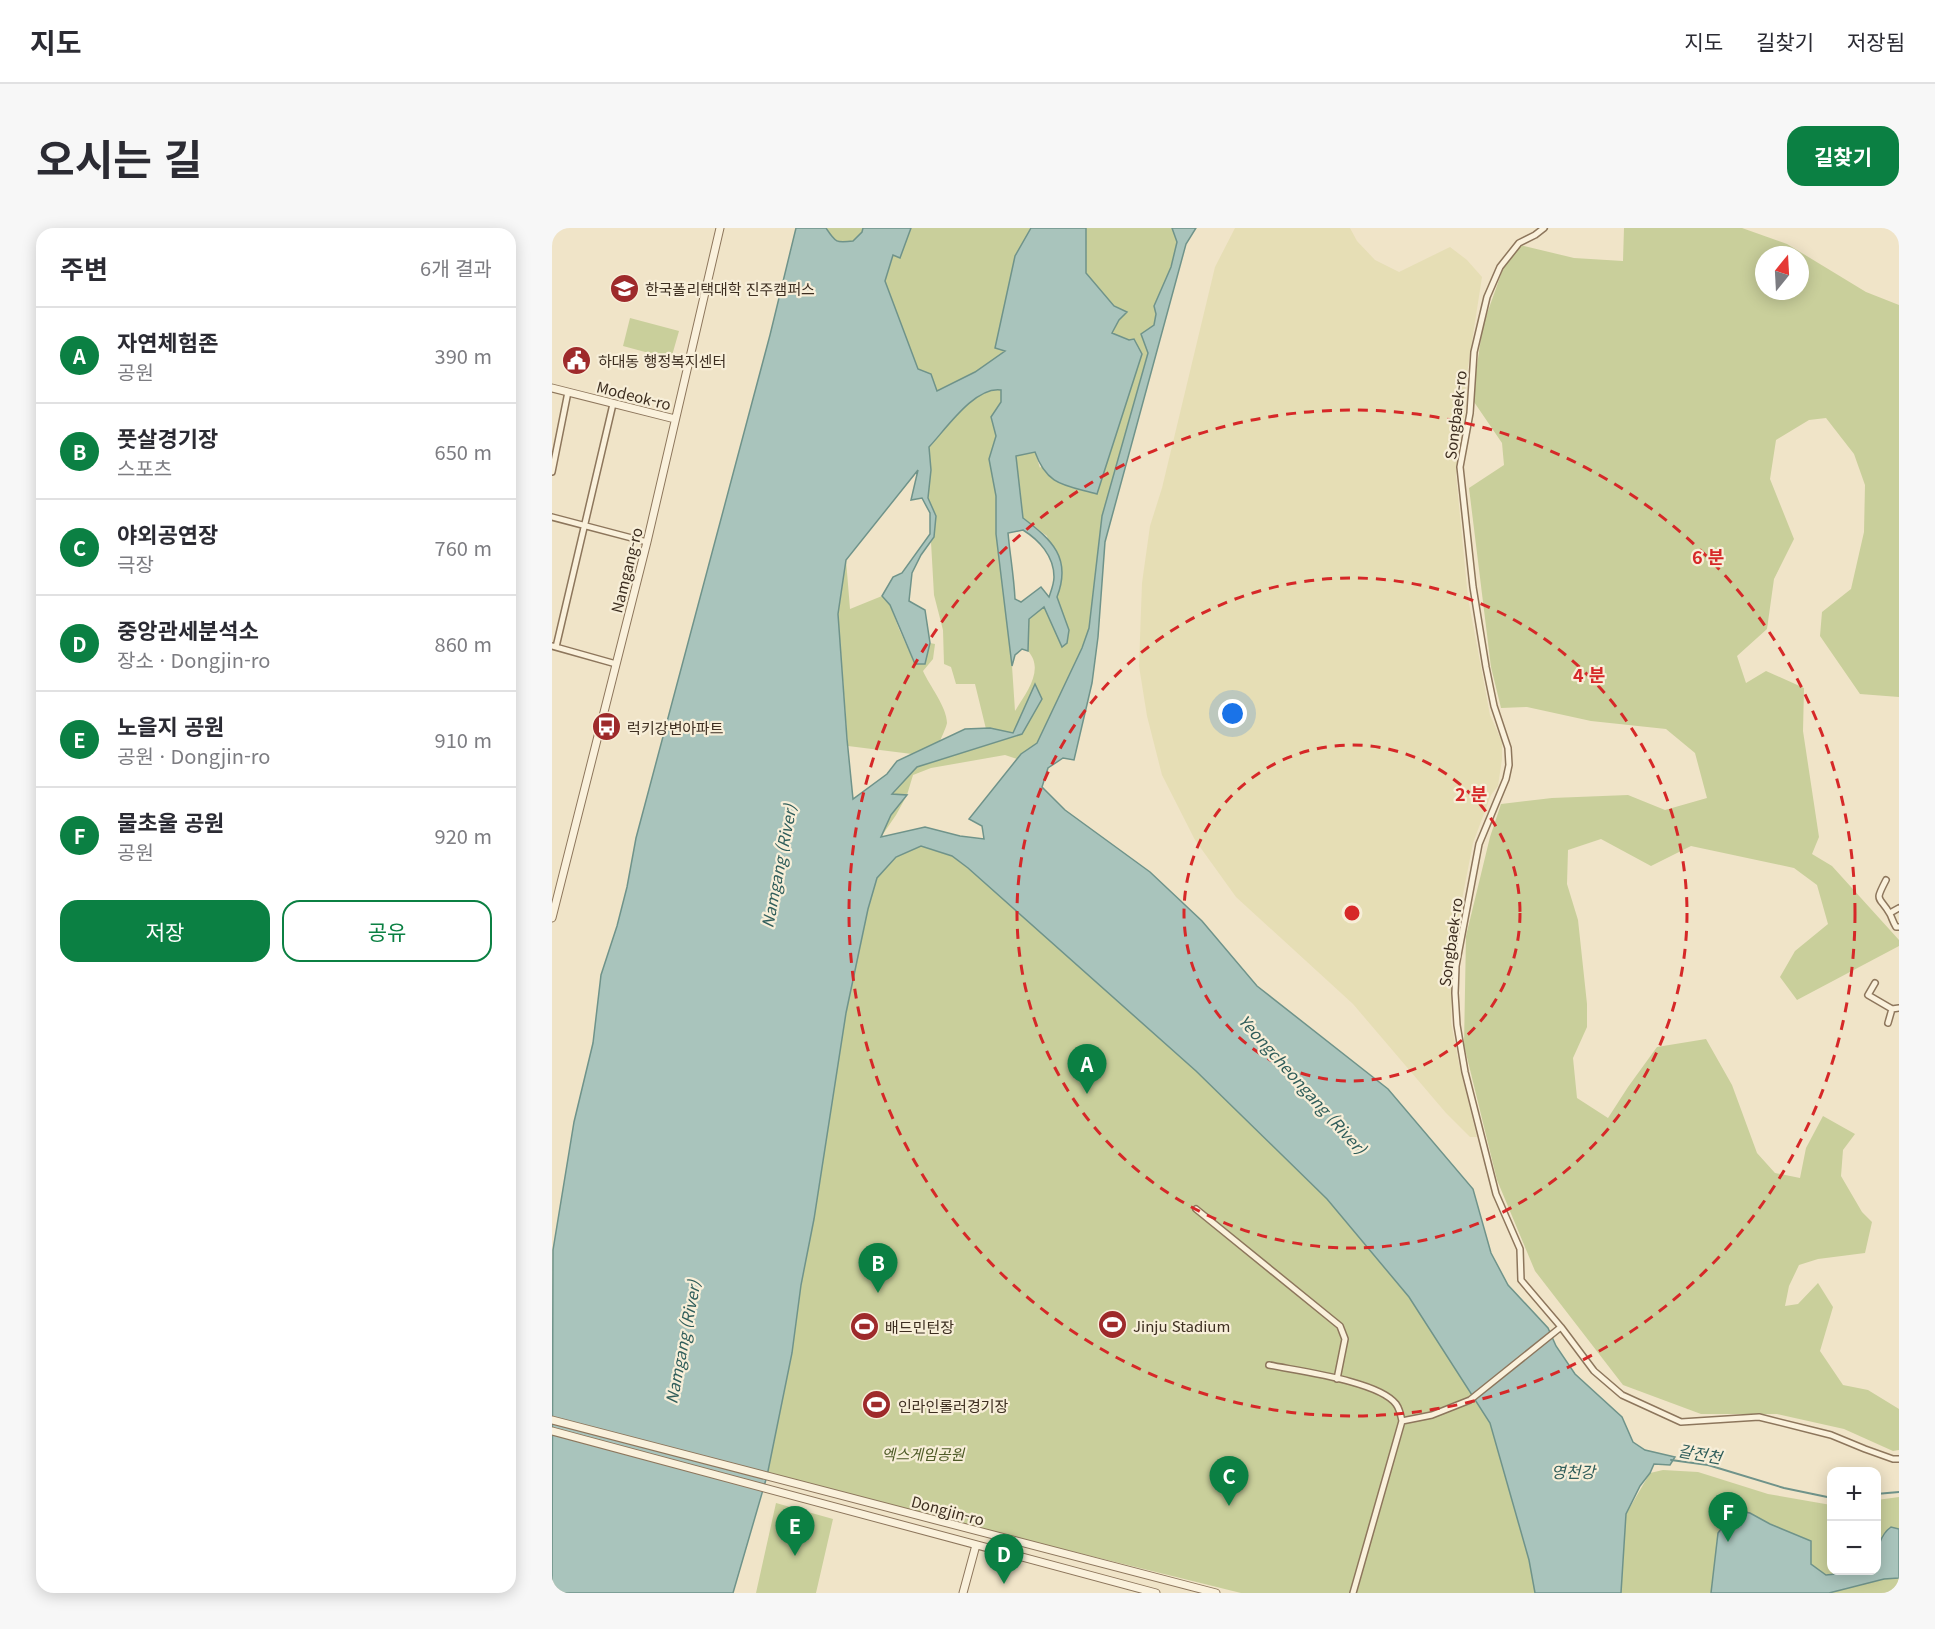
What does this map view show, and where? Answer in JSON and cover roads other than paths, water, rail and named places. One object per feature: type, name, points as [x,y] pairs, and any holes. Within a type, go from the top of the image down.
[{"type":"street","name":"Namgang-ro","points":[[552,918],[647,542],[720,228]]},
{"type":"street","name":"Songbaek-ro","points":[[1544,228],[1519,243],[1500,267],[1487,297],[1474,352],[1470,414],[1460,466],[1478,624],[1494,706],[1508,748],[1509,765],[1506,779],[1479,844],[1459,948],[1455,993],[1457,1025],[1465,1072],[1496,1194],[1520,1249],[1521,1280],[1561,1327],[1593,1371],[1622,1395],[1681,1422],[1759,1417],[1831,1435],[1893,1459],[1899,1459]]},
{"type":"street","name":"Modeok-ro","points":[[552,388],[675,419]]},
{"type":"street","points":[[552,472],[568,392]]},
{"type":"street","points":[[613,404],[554,646],[616,664]]},
{"type":"street","points":[[552,517],[647,542]]},
{"type":"street","points":[[1886,880],[1878,895],[1879,901],[1890,913],[1896,927],[1899,927]]},
{"type":"street","points":[[1890,913],[1899,908]]},
{"type":"street","points":[[1875,983],[1868,995],[1892,1009],[1899,1008]]},
{"type":"street","points":[[1888,1023],[1892,1009]]},
{"type":"street","points":[[1196,1209],[1340,1326],[1345,1340],[1337,1379]]},
{"type":"street","points":[[1402,1422],[1432,1415],[1470,1400],[1561,1327]]},
{"type":"street","points":[[1269,1365],[1337,1379],[1380,1391],[1397,1404],[1402,1422],[1353,1593]]},
{"type":"street","name":"Dongjin-ro","points":[[552,1420],[1216,1593]]},
{"type":"street","name":"Dongjin-ro","points":[[552,1431],[1156,1593]]},
{"type":"street","points":[[963,1593],[976,1545]]},
{"type":"water","points":[[796,228],[826,228],[834,239],[843,242],[853,241],[863,228],[911,228],[900,258],[893,255],[885,281],[918,369],[931,374],[937,391],[975,372],[1005,351],[995,348],[1015,256],[1031,228],[1086,228],[1086,273],[1114,306],[1127,312],[1119,320],[1112,333],[1129,340],[1134,339],[1142,354],[1097,494],[1066,486],[1051,478],[1045,472],[1035,452],[1016,456],[1023,518],[1050,542],[1060,561],[1061,583],[1057,597],[1069,630],[1067,643],[1062,647],[1044,607],[1029,619],[1028,651],[1022,649],[1015,655],[1012,666],[996,534],[996,496],[989,459],[996,436],[991,417],[1001,402],[1001,390],[981,395],[971,402],[929,447],[931,470],[928,498],[936,516],[934,537],[912,573],[909,601],[925,610],[930,643],[925,664],[915,664],[890,605],[882,596],[893,577],[902,573],[930,534],[930,513],[922,498],[911,500],[918,470],[846,560],[838,614],[853,799],[887,774],[897,761],[965,729],[990,728],[1013,733],[1035,684],[1042,699],[1022,734],[917,767],[892,794],[907,795],[891,815],[881,837],[925,827],[960,836],[984,839],[982,826],[969,819],[1021,754],[1037,743],[1082,648],[1089,628],[1102,516],[1148,353],[1141,334],[1154,325],[1156,314],[1154,306],[1171,267],[1177,242],[1172,228],[1196,228],[1186,244],[1105,542],[1092,683],[1074,760],[1063,758],[1048,768],[1042,787],[1065,810],[1150,872],[1202,921],[1257,986],[1388,1089],[1473,1189],[1491,1253],[1508,1285],[1548,1328],[1556,1346],[1575,1374],[1622,1417],[1633,1442],[1645,1450],[1675,1457],[1670,1465],[1654,1464],[1626,1514],[1621,1593],[1535,1593],[1529,1560],[1490,1423],[1409,1297],[1327,1199],[1196,1071],[968,868],[952,856],[921,846],[896,857],[877,878],[868,909],[846,1013],[792,1353],[767,1476],[733,1593],[552,1593],[553,1250],[574,1122],[593,1043],[601,975],[617,926],[636,838],[770,335]],"holes":[[[1023,530],[1048,556],[1054,580],[1049,597],[1041,587],[1021,602],[1015,599],[1008,533]]]},
{"type":"water","points":[[1739,1511],[1750,1513],[1811,1541],[1811,1564],[1826,1575],[1881,1575],[1881,1541],[1891,1527],[1899,1529],[1899,1578],[1884,1579],[1829,1593],[1711,1593],[1718,1533]]},
{"type":"waterway","name":"갈전천","points":[[1671,1460],[1708,1465],[1784,1488],[1827,1497]]},
{"type":"waterway","name":"갈전천","points":[[1881,1494],[1899,1492]]},
{"type":"place","name":"한국폴리택대학 진주캠퍼스","points":[[624,288]]},
{"type":"place","name":"하대동 행정복지센터","points":[[577,360]]},
{"type":"place","name":"럭키강변아파트","points":[[606,727]]},
{"type":"place","name":"자연체험존","points":[[1087,1094]]},
{"type":"place","name":"풋살경기장","points":[[878,1293]]},
{"type":"place","name":"Jinju Stadium","points":[[1112,1325]]},
{"type":"place","name":"배드민턴장","points":[[864,1326]]},
{"type":"place","name":"인라인롤러경기장","points":[[877,1405]]},
{"type":"place","name":"야외공연장","points":[[1229,1506]]},
{"type":"place","name":"물초울 공원","points":[[1728,1542]]},
{"type":"place","name":"노을지 공원","points":[[795,1556]]},
{"type":"place","name":"중앙관세분석소","points":[[1004,1584]]},
{"type":"water label","name":"Namgang (River)","points":[[778,866]]},
{"type":"water label","name":"Yeongcheongang (River)","points":[[1303,1084]]},
{"type":"water label","name":"Namgang (River)","points":[[682,1342]]},
{"type":"water label","name":"영천강","points":[[1573,1471]]},
{"type":"park label","name":"엑스게임공원","points":[[923,1453]]}]
